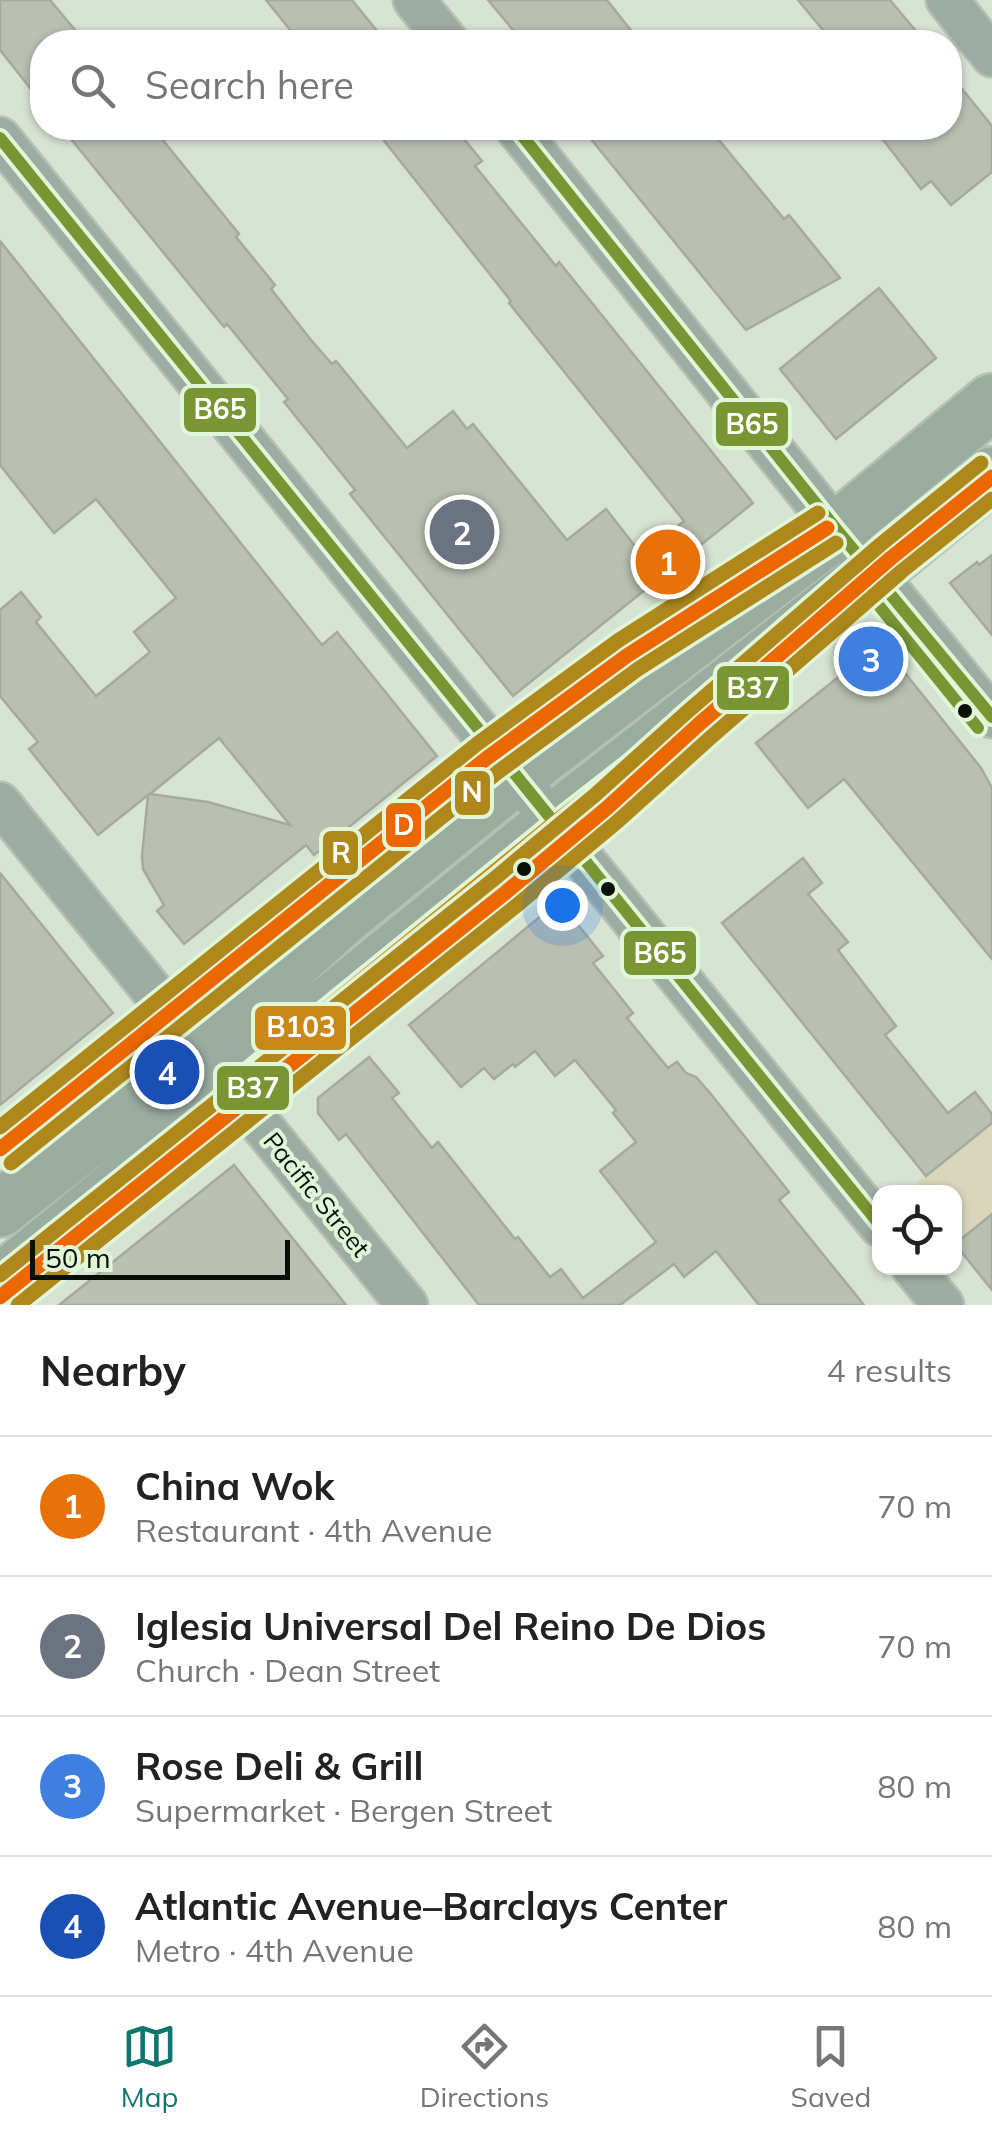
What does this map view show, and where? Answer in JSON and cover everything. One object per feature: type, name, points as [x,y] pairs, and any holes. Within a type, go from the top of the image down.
[{"type":"main road","points":[[0,1283],[205,1115],[213,1067],[342,918],[516,776],[837,530],[992,402]]},
{"type":"main road","points":[[0,1210],[171,1074],[213,1067],[553,822],[992,475]]},
{"type":"street","points":[[414,0],[438,30]]},
{"type":"street","points":[[947,0],[992,56]]},
{"type":"street","points":[[0,138],[872,1216]]},
{"type":"street","points":[[526,140],[992,718]]},
{"type":"street","name":"Pacific Street","points":[[0,802],[407,1305]]},
{"type":"street","points":[[918,1275],[943,1305]]},
{"type":"shaded area","points":[[992,1123],[992,1214],[962,1238],[962,1185],[917,1183]]},
{"type":"building","points":[[0,0],[50,0],[75,30],[30,30],[30,88],[0,50]]},
{"type":"building","points":[[266,0],[352,0],[376,30],[290,30]]},
{"type":"building","points":[[488,0],[607,0],[631,30],[513,30]]},
{"type":"building","points":[[798,0],[890,0],[915,30],[823,30]]},
{"type":"building","points":[[962,89],[992,126],[992,172],[951,205],[931,181],[921,189],[883,140],[962,140]]},
{"type":"building","points":[[72,140],[163,140],[239,234],[236,237],[275,285],[271,289],[311,340],[332,364],[336,361],[407,448],[453,411],[467,429],[473,424],[567,540],[606,509],[642,555],[684,521],[384,140],[465,140],[482,161],[475,166],[556,266],[559,262],[753,503],[513,696],[350,494],[355,490],[284,402],[288,399],[227,324],[224,327]]},
{"type":"building","points":[[592,140],[719,140],[784,219],[789,215],[840,278],[746,330]]},
{"type":"building","points":[[0,241],[322,645],[337,632],[437,756],[314,855],[306,845],[184,944],[157,911],[164,905],[143,869],[148,795],[98,835],[29,749],[38,742],[0,696],[0,610],[21,592],[41,617],[36,622],[96,696],[150,652],[134,632],[176,598],[96,499],[54,533],[0,465]],"holes":[[[219,738],[290,825],[208,802],[150,794]]]},
{"type":"building","points":[[879,288],[936,358],[836,439],[780,369]]},
{"type":"building","points":[[992,555],[992,635],[950,583]]},
{"type":"building","points":[[881,643],[981,768],[992,788],[992,959],[844,779],[808,808],[756,743]]},
{"type":"building","points":[[803,858],[822,883],[808,894],[848,942],[838,950],[896,1026],[885,1035],[948,1113],[975,1092],[992,1114],[992,1123],[926,1176],[722,923]]},
{"type":"building","points":[[0,873],[113,1013],[0,1105]]},
{"type":"building","points":[[559,901],[603,956],[593,963],[633,1013],[627,1018],[668,1068],[677,1062],[710,1093],[789,1192],[779,1200],[864,1305],[759,1305],[716,1251],[684,1277],[674,1264],[620,1305],[479,1305],[346,1134],[339,1140],[318,1113],[318,1098],[369,1057],[399,1093],[392,1098],[432,1148],[438,1142],[550,1277],[561,1269],[583,1298],[656,1242],[600,1171],[636,1142],[613,1113],[616,1110],[575,1060],[555,1076],[535,1051],[494,1079],[484,1068],[461,1087],[409,1025]]},
{"type":"building","points":[[234,1165],[346,1305],[59,1305]]},
{"type":"building","points":[[992,1214],[992,1290],[962,1253],[962,1238]]},
{"type":"transit line","name":"B65","points":[[0,138],[872,1215]]},
{"type":"transit line","name":"B65","points":[[526,140],[992,717]]},
{"type":"transit line","name":"R","points":[[0,1275],[494,879],[880,545],[981,463]]},
{"type":"transit line","name":"B103","points":[[0,1283],[205,1115],[229,1086],[553,822],[992,475]]},
{"type":"transit line","name":"D","points":[[0,1297],[505,893],[891,558],[992,477]]},
{"type":"transit line","name":"N","points":[[18,1305],[516,906],[902,571],[992,499]]},
{"type":"transit line","name":"R","points":[[0,1127],[477,744],[619,640],[818,513]]},
{"type":"transit line","name":"D","points":[[0,1149],[487,758],[628,655],[827,528]]},
{"type":"transit line","name":"N","points":[[11,1163],[498,772],[638,669],[836,543]]},
{"type":"transit line","name":"B37","points":[[11,1297],[216,1129],[241,1098],[564,836],[871,596],[978,728]]},
{"type":"place","name":"Iglesia Universal Del Reino De Dios","points":[[462,532]]},
{"type":"place","name":"China Wok","points":[[668,562]]},
{"type":"place","name":"Rose Deli & Grill","points":[[871,659]]},
{"type":"place","name":"Atlantic Avenue–Barclays Center","points":[[167,1072]]}]
